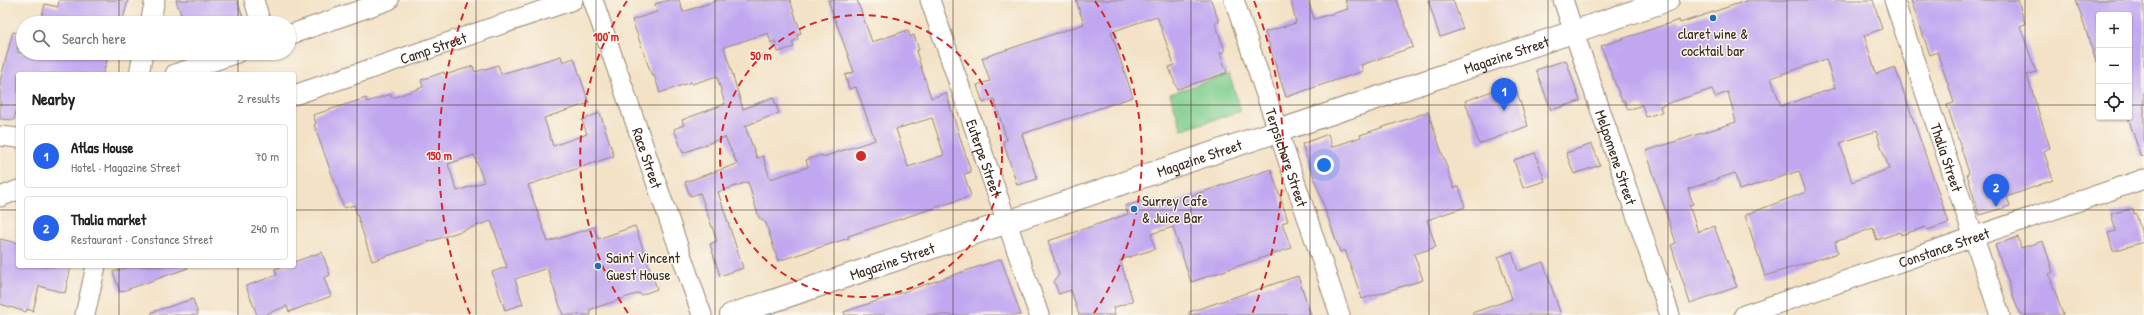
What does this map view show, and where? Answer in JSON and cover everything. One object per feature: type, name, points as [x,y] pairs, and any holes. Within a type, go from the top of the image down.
[{"type":"street","points":[[152,16],[155,0]]},
{"type":"street","points":[[254,0],[259,16]]},
{"type":"street","points":[[296,33],[389,0]]},
{"type":"street","name":"Camp Street","points":[[296,94],[573,0]]},
{"type":"street","name":"Race Street","points":[[593,0],[702,315]]},
{"type":"street","name":"Euterpe Street","points":[[930,0],[1039,315]]},
{"type":"street","name":"Terpsichore Street","points":[[1234,0],[1340,315]]},
{"type":"street","name":"Melpomene Street","points":[[1563,0],[1670,315]]},
{"type":"street","name":"Magazine Street","points":[[731,315],[1668,0]]},
{"type":"street","name":"Thalia Street","points":[[1894,0],[2000,315]]},
{"type":"street","points":[[139,72],[142,60]]},
{"type":"street","points":[[181,72],[216,60]]},
{"type":"street","points":[[0,136],[16,138]]},
{"type":"street","name":"Constance Street","points":[[1744,315],[2144,179]]},
{"type":"street","points":[[0,197],[16,191]]},
{"type":"street","points":[[85,315],[96,268]]},
{"type":"green space","points":[[1229,74],[1241,111],[1182,130],[1170,94]]},
{"type":"building","points":[[59,0],[128,0],[124,16],[42,16],[45,4],[58,7]]},
{"type":"building","points":[[176,0],[237,0],[243,16],[182,16]]},
{"type":"building","points":[[669,0],[679,0],[683,12],[718,0],[790,0],[801,33],[797,35],[798,39],[792,42],[794,47],[778,52],[775,41],[771,43],[768,33],[724,47],[743,109],[773,97],[779,113],[745,126],[757,158],[763,156],[770,179],[808,167],[806,160],[822,155],[823,157],[875,140],[856,87],[849,89],[845,75],[854,72],[828,0],[857,0],[872,42],[908,30],[910,37],[914,35],[919,50],[916,51],[931,98],[946,93],[971,172],[964,174],[971,196],[848,236],[849,238],[778,261],[766,223],[759,218],[748,182],[718,192],[743,268],[720,276],[710,244],[717,241],[700,193],[690,196],[685,182],[737,164],[725,137],[683,153],[674,129],[684,125],[682,120],[725,104],[717,76],[692,84],[691,82],[660,93],[654,75],[652,76],[632,20],[657,12],[655,4]],"holes":[[[932,118],[944,155],[908,167],[896,129]]]},
{"type":"building","points":[[1076,0],[1211,0],[1219,22],[1215,23],[1225,51],[1220,53],[1227,73],[1177,89],[1169,67],[1174,65],[1157,16],[1111,32],[1133,97],[1022,134],[1037,179],[1017,185],[1003,141],[1007,140],[994,99],[983,103],[977,85],[990,81],[982,58],[1084,24]]},
{"type":"building","points":[[1291,0],[1308,0],[1314,19],[1348,9],[1345,0],[1397,0],[1413,47],[1361,65],[1363,71],[1286,97],[1265,32],[1296,23]]},
{"type":"building","points":[[1428,0],[1453,0],[1463,29],[1440,37]]},
{"type":"building","points":[[1749,0],[1873,0],[1882,29],[1864,35],[1876,74],[1895,67],[1949,223],[1927,230],[1926,227],[1901,235],[1900,232],[1877,240],[1873,228],[1835,242],[1838,253],[1765,276],[1745,215],[1806,192],[1799,171],[1739,190],[1735,173],[1688,189],[1693,204],[1689,205],[1698,232],[1714,226],[1737,287],[1690,303],[1671,245],[1676,243],[1646,151],[1736,122],[1728,92],[1715,97],[1712,89],[1660,106],[1662,112],[1646,117],[1642,105],[1628,110],[1624,100],[1622,101],[1601,46],[1679,20],[1680,23]],"holes":[[[1826,59],[1835,88],[1781,106],[1771,78]],[[1876,131],[1889,169],[1852,182],[1840,143]]]},
{"type":"building","points":[[1911,0],[2018,0],[2025,24],[2020,26],[2036,72],[2027,75],[2050,148],[2044,151],[2053,180],[2007,197],[2010,206],[1979,215],[1967,174],[1969,173],[1947,105],[1954,103],[1937,52],[1930,55]]},
{"type":"building","points":[[2076,0],[2144,0],[2144,156],[2141,157],[2129,120],[2132,120],[2132,12],[2096,12],[2096,62]]},
{"type":"building","points":[[13,32],[16,33],[16,60],[107,60],[104,72],[16,72],[16,112],[14,120],[0,119],[0,81]]},
{"type":"building","points":[[561,56],[563,62],[574,58],[589,103],[544,118],[553,146],[587,134],[582,120],[600,113],[614,156],[528,185],[548,242],[594,227],[598,239],[635,226],[657,289],[641,295],[639,293],[589,310],[591,315],[563,315],[547,268],[515,279],[523,304],[505,310],[492,272],[507,267],[491,221],[372,261],[354,205],[344,208],[314,125],[316,124],[313,115],[366,98],[367,102],[391,94],[392,98],[423,87],[421,80],[444,72],[445,75],[473,66],[475,72],[498,65],[501,74]],"holes":[[[474,155],[484,182],[457,191],[448,164]]]},
{"type":"building","points":[[1566,60],[1580,101],[1551,110],[1536,70]]},
{"type":"building","points":[[1514,83],[1528,126],[1479,144],[1465,101]]},
{"type":"building","points":[[1428,112],[1454,188],[1459,186],[1465,207],[1427,220],[1436,247],[1414,254],[1423,280],[1362,299],[1345,250],[1340,252],[1302,144],[1328,134],[1332,147],[1361,137],[1360,135]]},
{"type":"building","points":[[1592,144],[1600,165],[1574,174],[1566,153]]},
{"type":"building","points":[[1535,153],[1545,181],[1523,188],[1514,160]]},
{"type":"building","points":[[1271,169],[1288,221],[1282,223],[1291,248],[1191,282],[1173,227],[1151,234],[1155,249],[1120,260],[1133,301],[1113,308],[1115,315],[1079,315],[1071,290],[1059,294],[1054,282],[1059,274],[1048,241],[1128,214],[1125,206],[1148,199],[1151,209]]},
{"type":"building","points":[[2133,208],[2134,214],[2136,213],[2144,242],[2113,251],[2108,233],[2116,231],[2111,214]]},
{"type":"building","points":[[2018,237],[2021,248],[2043,241],[2053,272],[2049,274],[2063,315],[2020,315],[1995,245]]},
{"type":"building","points":[[0,239],[16,243],[16,268],[71,268],[65,293],[39,286],[33,311],[27,309],[26,312],[0,304]]},
{"type":"building","points":[[322,252],[330,275],[324,278],[331,296],[289,312],[287,306],[264,315],[257,315],[246,286],[277,275],[275,269],[278,268],[296,268],[296,261]]},
{"type":"building","points":[[1512,252],[1518,271],[1543,262],[1561,315],[1473,315],[1472,313],[1512,299],[1498,257]]},
{"type":"building","points":[[1001,259],[1021,315],[845,315],[844,312]]},
{"type":"building","points":[[126,268],[188,268],[120,292],[113,272]]},
{"type":"building","points":[[1298,276],[1311,315],[1189,315],[1189,312]]},
{"type":"building","points":[[193,299],[198,315],[152,315],[152,312]]},
{"type":"place","name":"claret wine & cocktail bar","points":[[1713,18]]},
{"type":"place","name":"Atlas House","points":[[1504,111]]},
{"type":"place","name":"Thalia market","points":[[1996,207]]},
{"type":"place","name":"Surrey Cafe & Juice Bar","points":[[1134,209]]},
{"type":"place","name":"Saint Vincent Guest House","points":[[598,266]]}]
